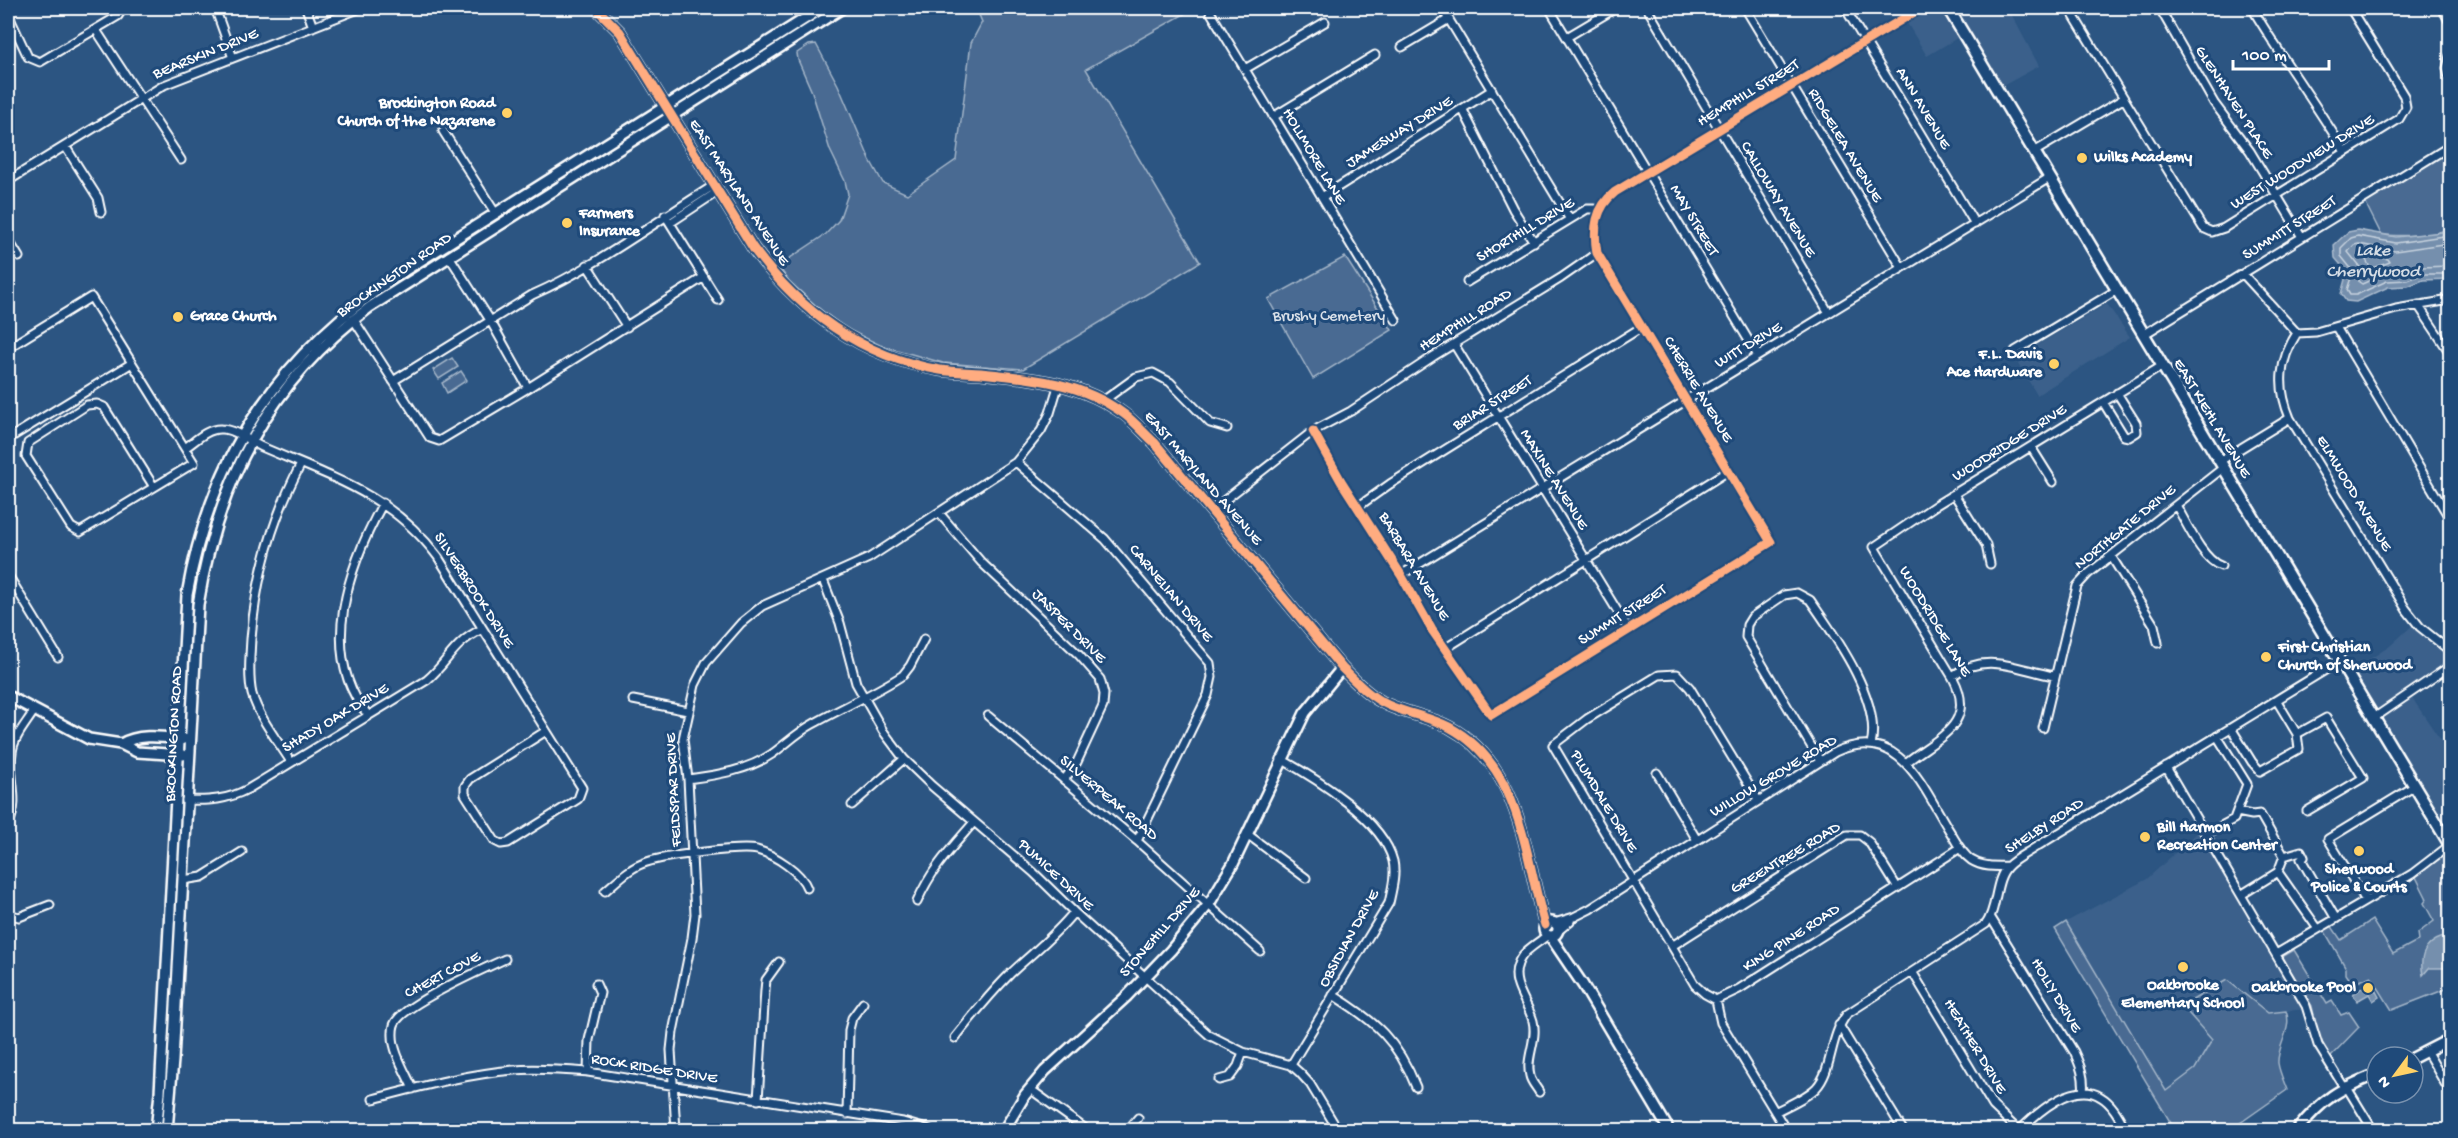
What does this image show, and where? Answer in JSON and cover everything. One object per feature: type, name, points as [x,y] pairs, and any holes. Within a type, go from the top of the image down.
[{"type":"main road","name":"EAST MARYLAND AVENUE","points":[[596,8],[620,32],[753,248],[776,278],[815,315],[861,344],[923,367],[1059,383],[1076,388],[1125,414],[1154,442],[1342,668],[1371,695],[1388,705],[1448,727],[1469,740],[1495,767],[1512,797],[1542,908],[1551,929],[1668,1130]]},
{"type":"main road","name":"BROCKINGTON ROAD","points":[[167,1131],[183,880],[194,639],[205,559],[225,495],[260,406],[285,373],[329,327],[375,290],[822,8]]},
{"type":"main road","name":"BROCKINGTON ROAD","points":[[156,1131],[160,1093],[185,616],[191,572],[212,498],[246,439],[301,372],[354,320],[449,256],[843,8]]},
{"type":"main road","name":"EAST KIEHL AVENUE","points":[[1948,8],[2415,786],[2447,831],[2451,845]]},
{"type":"main road","name":"STONEHILL DRIVE","points":[[1004,1131],[1030,1089],[1045,1071],[1146,976],[1209,904],[1233,864],[1281,759],[1305,713],[1324,687],[1342,668]]},
{"type":"main road","points":[[8,696],[89,739],[122,744],[137,752],[188,755]]},
{"type":"main road","points":[[156,737],[156,753]]},
{"type":"main road","points":[[122,744],[136,738],[189,739]]},
{"type":"main road","points":[[2427,1052],[2451,1039]]},
{"type":"main road","points":[[2296,1131],[2313,1110],[2345,1086],[2365,1078]]},
{"type":"street","points":[[8,14],[28,57],[35,62],[44,61],[96,30],[118,16],[123,8]]},
{"type":"street","points":[[215,8],[233,58]]},
{"type":"street","points":[[306,8],[313,27]]},
{"type":"street","name":"BEARSKIN DRIVE","points":[[8,181],[164,85],[361,8]]},
{"type":"street","name":"HOLLMORE LANE","points":[[1208,8],[1396,320]]},
{"type":"street","points":[[1442,8],[1569,218]]},
{"type":"street","name":"MAY STREET","points":[[1549,8],[1758,356]]},
{"type":"street","points":[[1567,37],[1616,8]]},
{"type":"street","name":"CALLOWAY AVENUE","points":[[1647,8],[1829,313]]},
{"type":"street","name":"RIDGELEA AVENUE","points":[[1745,8],[1902,268]]},
{"type":"street","name":"ANN AVENUE","points":[[1845,8],[1975,224]]},
{"type":"street","name":"HEMPHILL STREET","points":[[1599,212],[1610,196],[1921,8]]},
{"type":"street","points":[[2034,153],[2123,99],[2069,8]]},
{"type":"street","points":[[2252,8],[2282,58],[2319,109],[2345,152]]},
{"type":"street","name":"WEST WOODVIEW DRIVE","points":[[2123,99],[2197,219],[2205,230],[2218,231],[2399,119],[2406,107],[2402,92],[2350,8]]},
{"type":"street","points":[[2442,8],[2451,23]]},
{"type":"street","name":"GLENHAVEN PLACE","points":[[2163,14],[2214,103],[2244,141],[2302,237]]},
{"type":"street","points":[[1402,47],[1449,19]]},
{"type":"street","points":[[1245,69],[1325,22]]},
{"type":"street","points":[[96,30],[181,160]]},
{"type":"street","points":[[1273,117],[1375,55]]},
{"type":"street","points":[[2449,59],[2451,82]]},
{"type":"street","name":"JAMESWAY DRIVE","points":[[1322,197],[1492,90]]},
{"type":"street","points":[[1463,110],[1513,209],[1534,242]]},
{"type":"street","points":[[443,131],[496,214]]},
{"type":"street","points":[[65,146],[98,198],[100,212]]},
{"type":"street","name":"SUMMITT STREET","points":[[2144,335],[2451,146]]},
{"type":"street","name":"WITT DRIVE","points":[[1401,575],[2049,178]]},
{"type":"street","points":[[393,381],[490,320],[588,265],[665,216],[715,189]]},
{"type":"street","points":[[670,223],[715,189]]},
{"type":"street","name":"SHORTHILL DRIVE","points":[[1467,282],[1569,218],[1587,209],[1595,209],[1599,212]]},
{"type":"street","points":[[1597,253],[1595,229],[1599,212]]},
{"type":"street","points":[[665,216],[718,300]]},
{"type":"street","points":[[8,239],[19,257]]},
{"type":"street","name":"CHERRIE AVENUE","points":[[1597,253],[1771,542]]},
{"type":"street","name":"HEMPHILL ROAD","points":[[1212,510],[1313,431],[1351,411],[1597,253]]},
{"type":"street","points":[[449,256],[490,320],[528,388]]},
{"type":"street","points":[[588,265],[627,327]]},
{"type":"street","points":[[2243,274],[2296,333],[2316,332],[2418,305],[2451,300]]},
{"type":"street","points":[[354,320],[430,438],[435,441],[442,440],[528,388],[704,278]]},
{"type":"street","points":[[2015,351],[2117,290]]},
{"type":"street","points":[[8,348],[91,297],[194,463],[80,532],[71,527],[26,456],[28,443],[87,405],[97,404],[104,407],[154,487]]},
{"type":"street","points":[[2418,305],[2451,353]]},
{"type":"street","name":"BRIAR STREET","points":[[1359,506],[1390,484],[1642,327]]},
{"type":"street","points":[[2336,327],[2451,519]]},
{"type":"street","name":"ELMWOOD AVENUE","points":[[2296,333],[2286,351],[2280,372],[2283,403],[2290,418],[2406,609],[2420,627],[2451,651]]},
{"type":"street","name":"MAXINE AVENUE","points":[[1454,344],[1629,630]]},
{"type":"street","points":[[8,439],[132,363]]},
{"type":"street","name":"WOODRIDGE DRIVE","points":[[1874,547],[1887,536],[2162,366]]},
{"type":"street","points":[[1103,401],[1136,377],[1153,373],[1170,381],[1210,423],[1227,428]]},
{"type":"street","name":"FELDSPAR DRIVE","points":[[676,1131],[673,1032],[695,914],[688,779],[683,739],[695,686],[706,663],[741,623],[762,606],[869,558],[940,514],[1016,462],[1041,431],[1050,413],[1059,383]]},
{"type":"street","points":[[2103,402],[2124,436],[2133,435],[2137,432],[2136,423],[2117,393]]},
{"type":"street","name":"NORTHGATE DRIVE","points":[[2043,728],[2074,591],[2083,578],[2176,505],[2221,464],[2290,418]]},
{"type":"street","name":"SILVERBROOK DRIVE","points":[[185,448],[215,429],[222,428],[383,503],[406,520],[427,542],[582,788],[578,799],[508,843],[501,844],[495,841],[465,794],[465,786],[470,779],[546,731]]},
{"type":"street","name":"BARBARA AVENUE","points":[[1313,431],[1432,630],[1491,715]]},
{"type":"street","points":[[2031,447],[2053,482]]},
{"type":"street","name":"CARNELIAN DRIVE","points":[[1016,462],[1106,539],[1210,663],[1212,677],[1208,695],[1137,841]]},
{"type":"street","points":[[291,762],[255,702],[251,686],[250,665],[255,601],[266,547],[301,464]]},
{"type":"street","points":[[1446,648],[1728,471]]},
{"type":"street","points":[[1954,494],[1986,545],[1990,564]]},
{"type":"street","points":[[368,715],[346,678],[341,644],[346,599],[356,563],[383,503]]},
{"type":"street","points":[[2176,505],[2206,555],[2213,564],[2222,566]]},
{"type":"street","name":"JASPER DRIVE","points":[[940,514],[981,562],[1079,655],[1100,679],[1104,694],[1103,706],[1077,762],[1064,780]]},
{"type":"street","name":"SUMMIT STREET","points":[[1491,715],[1771,542]]},
{"type":"street","name":"WOODRIDGE LANE","points":[[1874,547],[1952,676],[1960,700],[1955,725],[1941,739],[1907,762]]},
{"type":"street","points":[[2111,556],[2154,625],[2158,643]]},
{"type":"street","points":[[8,575],[58,657]]},
{"type":"street","name":"PUMICE DRIVE","points":[[823,580],[840,623],[850,667],[862,698],[904,759],[1033,872],[1209,1035],[1243,1052],[1291,1065]]},
{"type":"street","points":[[1820,761],[1746,637],[1747,625],[1752,616],[1787,594],[1801,594],[1810,600],[1865,691],[1871,710],[1873,733],[1871,745],[1890,750],[1907,762],[1960,848],[1974,862],[1992,866],[2007,866]]},
{"type":"street","name":"SHADY OAK DRIVE","points":[[186,800],[216,800],[237,795],[427,680],[458,644],[482,629]]},
{"type":"street","points":[[688,779],[746,767],[771,754],[810,725],[903,675],[924,639]]},
{"type":"street","name":"SHELBY ROAD","points":[[1991,918],[2007,866],[2340,661]]},
{"type":"street","points":[[1952,676],[1969,666],[1982,662],[2054,676]]},
{"type":"street","points":[[2374,718],[2451,666]]},
{"type":"street","name":"PLUMDALE DRIVE","points":[[1634,880],[1553,745],[1618,699],[1659,675],[1670,673],[1680,676],[1690,688],[1758,801]]},
{"type":"street","points":[[633,700],[688,711]]},
{"type":"street","points":[[2231,728],[2260,771],[2299,748],[2297,734],[2277,701]]},
{"type":"street","points":[[8,825],[15,802],[12,751],[15,741],[34,711]]},
{"type":"street","name":"SILVERPEAK ROAD","points":[[987,716],[1137,841],[1260,951]]},
{"type":"street","points":[[2297,734],[2326,718],[2363,778],[2307,811]]},
{"type":"street","points":[[2206,834],[2234,819],[2247,784],[2217,736]]},
{"type":"street","name":"WILLOW GROVE ROAD","points":[[1551,929],[1634,880],[1820,761],[1842,749],[1871,745]]},
{"type":"street","points":[[852,805],[904,759]]},
{"type":"street","name":"OBSIDIAN DRIVE","points":[[1281,759],[1309,775],[1372,824],[1393,860],[1394,875],[1389,903],[1291,1065]]},
{"type":"street","points":[[2166,767],[2306,1006],[2318,1045],[2326,1061],[2345,1086],[2373,1131]]},
{"type":"street","points":[[1657,773],[1696,840]]},
{"type":"street","points":[[2366,901],[2328,839],[2415,786]]},
{"type":"street","points":[[2237,812],[2260,814],[2284,856]]},
{"type":"street","points":[[917,902],[927,879],[939,861],[974,822]]},
{"type":"street","points":[[1247,834],[1306,878]]},
{"type":"street","name":"GREENTREE ROAD","points":[[1672,946],[1847,835],[1860,836],[1869,842],[1897,887]]},
{"type":"street","points":[[2276,954],[2412,874],[2451,845]]},
{"type":"street","points":[[605,891],[633,868],[648,861],[742,848],[758,850],[771,856],[803,878],[807,888]]},
{"type":"street","name":"KING PINE ROAD","points":[[1716,1000],[1739,990],[1960,848]]},
{"type":"street","points":[[2284,856],[2301,851],[2304,857],[2301,859],[2336,919]]},
{"type":"street","points":[[183,880],[202,877],[243,852]]},
{"type":"street","points":[[2241,895],[2278,872],[2284,856]]},
{"type":"street","points":[[2278,872],[2318,929]]},
{"type":"street","points":[[1634,880],[1698,989],[1716,1000],[1721,1023],[1786,1131]]},
{"type":"street","points":[[8,914],[19,917],[50,905]]},
{"type":"street","points":[[955,1038],[982,1004],[1013,972],[1043,947],[1074,912]]},
{"type":"street","points":[[1775,1112],[1818,1086],[1824,1077],[1839,1025],[1847,1014],[1980,930],[1991,918]]},
{"type":"street","name":"HOLLY DRIVE","points":[[1991,918],[2074,1052],[2081,1067],[2083,1092]]},
{"type":"street","points":[[1539,1092],[1530,1077],[1535,1035],[1534,1022],[1519,991],[1516,978],[1518,964],[1551,929]]},
{"type":"street","name":"CHERT COVE","points":[[412,1089],[396,1048],[393,1034],[395,1021],[422,1002],[505,959]]},
{"type":"street","points":[[758,1100],[766,980],[779,962]]},
{"type":"street","name":"HEATHER DRIVE","points":[[1913,973],[1993,1106],[2019,1131]]},
{"type":"street","points":[[588,1072],[592,1022],[600,993],[597,984]]},
{"type":"street","points":[[1334,995],[1386,1033],[1408,1065],[1416,1088]]},
{"type":"street","points":[[847,1114],[849,1030],[852,1018],[863,1003]]},
{"type":"street","points":[[1839,1025],[1903,1131]]},
{"type":"street","points":[[1219,1080],[1230,1077],[1238,1066],[1243,1052]]},
{"type":"street","points":[[2427,1052],[2451,1092]]},
{"type":"street","points":[[1291,1065],[1310,1084],[1338,1131]]},
{"type":"street","name":"ROCK RIDGE DRIVE","points":[[373,1099],[472,1076],[512,1070],[543,1069],[588,1072],[903,1122],[930,1131]]},
{"type":"street","points":[[1030,1089],[1088,1131]]},
{"type":"street","points":[[2019,1131],[2037,1115],[2061,1099],[2083,1092],[2093,1093],[2107,1102],[2126,1131]]},
{"type":"street","points":[[1128,1131],[1138,1118]]},
{"type":"shaded area","points":[[1921,8],[1939,8],[1957,38],[1927,56],[1904,18]]},
{"type":"shaded area","points":[[1948,8],[2008,8],[2039,66],[1997,89]]},
{"type":"shaded area","points":[[2107,304],[2130,337],[2037,395],[2015,358]]},
{"type":"shaded area","points":[[2416,622],[2450,651],[2450,666],[2410,695],[2450,754],[2450,829],[2444,834],[2347,674],[2390,646]]},
{"type":"shaded area","points":[[2202,828],[2307,1009],[2268,1013],[2212,1040],[2195,1069],[2166,1091],[2066,922],[2147,879]]},
{"type":"green space","points":[[976,8],[1195,8],[1086,69],[1200,262],[1023,369],[943,363],[880,345],[847,329],[822,311],[789,281],[778,266],[826,234],[839,220],[848,194],[845,181],[830,150],[797,53],[809,45],[816,44],[838,85],[870,160],[883,183],[907,194],[956,160],[971,43],[982,22]]},
{"type":"green space","points":[[2450,146],[2450,227],[2427,234],[2381,234],[2364,200]]},
{"type":"green space","name":"Brushy Cemetery","points":[[1345,257],[1392,330],[1313,379],[1268,299]]},
{"type":"green space","points":[[452,358],[458,367],[439,379],[433,370]]},
{"type":"green space","points":[[461,371],[467,380],[447,393],[442,383]]},
{"type":"green space","points":[[2445,855],[2450,864],[2450,994],[2446,989],[2392,1010],[2371,976],[2353,984],[2324,930],[2331,925],[2341,940],[2372,920],[2393,954],[2419,940],[2418,933],[2434,921],[2424,903],[2427,899],[2415,875]]},
{"type":"green space","points":[[2066,922],[2166,1091],[2195,1069],[2212,1040],[2182,1006],[2227,980],[2268,1013],[2286,1011],[2288,1024],[2278,1063],[2287,1090],[2230,1130],[2175,1130],[2055,929]]},
{"type":"green space","points":[[2294,950],[2327,1004],[2332,1001],[2341,1015],[2349,1012],[2359,1027],[2329,1058],[2318,1033],[2312,1006],[2282,957]]},
{"type":"water","name":"Lake Cherrywood","points":[[2450,227],[2450,279],[2423,280],[2408,286],[2388,287],[2356,302],[2346,301],[2341,294],[2347,272],[2335,258],[2334,245],[2348,232],[2358,230],[2396,237],[2442,232]]},
{"type":"water","points":[[2450,935],[2450,968],[2429,968],[2423,975],[2422,960],[2426,948],[2436,940]]},
{"type":"water","name":"Oakbrooke Pool","points":[[2371,982],[2379,997],[2373,1001],[2369,994],[2357,1001],[2353,994]]},
{"type":"cycle path","points":[[596,8],[620,32],[753,248],[771,271],[812,311],[834,328],[859,342],[911,364],[955,372],[1019,377],[1056,383],[1108,403],[1128,417],[1154,442],[1342,668],[1358,684],[1381,702],[1449,727],[1473,744],[1492,765],[1506,788],[1525,842],[1545,925]]},
{"type":"cycle path","points":[[1313,431],[1432,630],[1491,715],[1771,542],[1597,253],[1595,236],[1597,219],[1603,205],[1615,192],[1921,8]]},
{"type":"place","name":"Brockington Road Church of the Nazarene","points":[[507,113]]},
{"type":"place","name":"Wilks Academy","points":[[2082,158]]},
{"type":"place","name":"Farmers Insurance","points":[[567,223]]},
{"type":"place","name":"Grace Church","points":[[178,317]]},
{"type":"place","name":"F.L. Davis Ace Hardware","points":[[2054,364]]},
{"type":"place","name":"First Christian Church of Sherwood","points":[[2266,657]]},
{"type":"place","name":"Bill Harmon Recreation Center","points":[[2145,837]]},
{"type":"place","name":"Sherwood Police & Courts","points":[[2359,851]]},
{"type":"place","name":"Oakbrooke Elementary School","points":[[2183,967]]},
{"type":"place","name":"Oakbrooke Pool","points":[[2368,988]]}]
